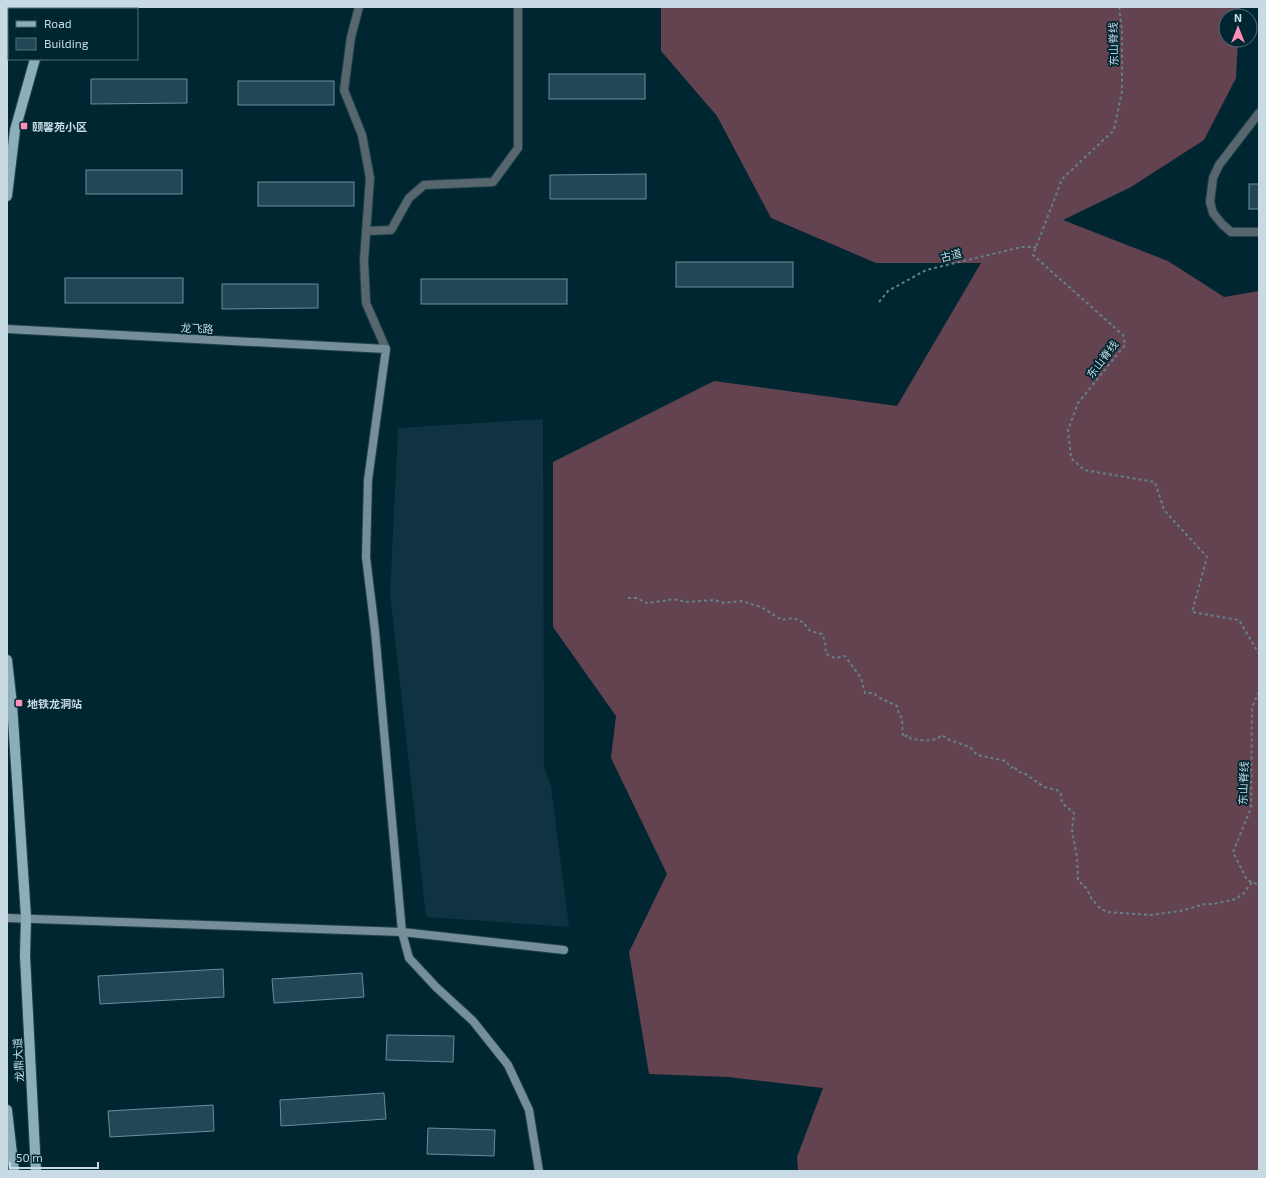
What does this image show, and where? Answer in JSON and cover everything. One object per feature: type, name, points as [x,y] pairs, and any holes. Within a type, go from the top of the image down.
[{"type":"main road","points":[[7,196],[16,130],[36,60]]},
{"type":"main road","name":"龙鼎大道","points":[[7,660],[26,917],[25,956],[36,1171]]},
{"type":"main road","points":[[7,1110],[14,1171]]},
{"type":"street","points":[[359,7],[351,37],[344,90],[362,136],[370,178],[364,261],[366,302],[386,348],[368,480],[366,557],[375,631],[402,932],[409,958],[436,988],[473,1021],[508,1065],[529,1110],[539,1171]]},
{"type":"street","points":[[366,231],[391,230],[409,198],[424,185],[493,182],[518,148],[518,7]]},
{"type":"street","points":[[1259,113],[1219,165],[1213,178],[1210,202],[1213,213],[1231,232],[1259,232]]},
{"type":"street","name":"龙飞路","points":[[7,328],[386,348]]},
{"type":"street","points":[[7,918],[26,917],[402,932],[564,950]]},
{"type":"path","name":"东山脊线","points":[[1119,7],[1122,30],[1122,91],[1114,130],[1062,179],[1033,255],[1123,335],[1125,345],[1078,403],[1068,430],[1071,458],[1084,470],[1154,482],[1164,510],[1207,558],[1192,612],[1239,620],[1259,654]]},
{"type":"path","name":"古道","points":[[879,302],[888,291],[926,270],[1022,247],[1036,247]]},
{"type":"path","points":[[628,598],[637,598],[646,602],[673,599],[687,602],[714,600],[724,603],[741,601],[761,607],[782,620],[793,618],[802,622],[810,630],[822,634],[825,642],[826,654],[835,658],[845,656],[861,678],[865,693],[873,693],[897,706],[899,715],[902,718],[903,737],[908,735],[911,739],[933,740],[938,739],[942,734],[949,740],[970,747],[977,755],[1006,761],[1011,768],[1014,766],[1018,772],[1024,773],[1044,787],[1057,790],[1061,794],[1062,803],[1074,813],[1072,830],[1077,858],[1078,880],[1086,888],[1092,899],[1106,912],[1151,915],[1180,911],[1205,904],[1213,904],[1236,899],[1244,893],[1252,882]]},
{"type":"path","name":"东山脊线","points":[[1259,692],[1252,707],[1251,808],[1233,852],[1247,880],[1259,885]]},
{"type":"shaded area","points":[[661,7],[1240,7],[1218,8],[1218,48],[1238,48],[1236,78],[1204,140],[1131,187],[1063,220],[1168,261],[1224,297],[1259,291],[1259,1171],[798,1171],[797,1157],[823,1088],[728,1077],[649,1074],[629,952],[667,874],[611,758],[616,716],[553,627],[553,462],[714,381],[897,406],[981,263],[876,263],[771,218],[717,116],[661,51]]},
{"type":"shaded area","points":[[543,419],[544,767],[551,786],[569,927],[426,917],[390,594],[398,428]]},
{"type":"building","points":[[549,74],[645,74],[645,99],[549,99]]},
{"type":"building","points":[[91,79],[187,79],[187,103],[91,104]]},
{"type":"building","points":[[238,81],[334,81],[334,105],[238,105]]},
{"type":"building","points":[[86,170],[182,170],[182,194],[86,194]]},
{"type":"building","points":[[646,174],[646,199],[550,199],[550,175]]},
{"type":"building","points":[[258,182],[354,182],[354,206],[258,206]]},
{"type":"building","points":[[1249,184],[1259,184],[1259,209],[1249,209]]},
{"type":"building","points":[[676,262],[793,262],[793,287],[676,287]]},
{"type":"building","points":[[65,278],[183,278],[183,303],[65,303]]},
{"type":"building","points":[[421,279],[567,279],[567,304],[421,304]]},
{"type":"building","points":[[222,284],[318,284],[318,308],[222,309]]},
{"type":"building","points":[[223,969],[224,997],[100,1004],[98,976]]},
{"type":"building","points":[[362,973],[364,997],[274,1003],[272,979]]},
{"type":"building","points":[[387,1035],[454,1036],[453,1062],[386,1060]]},
{"type":"building","points":[[384,1093],[386,1119],[281,1126],[280,1100]]},
{"type":"building","points":[[213,1105],[214,1131],[110,1137],[108,1111]]},
{"type":"building","points":[[428,1128],[495,1130],[494,1156],[427,1154]]},
{"type":"place","name":"颐馨苑小区","points":[[24,126]]},
{"type":"place","name":"地铁龙洞站","points":[[19,703]]}]
